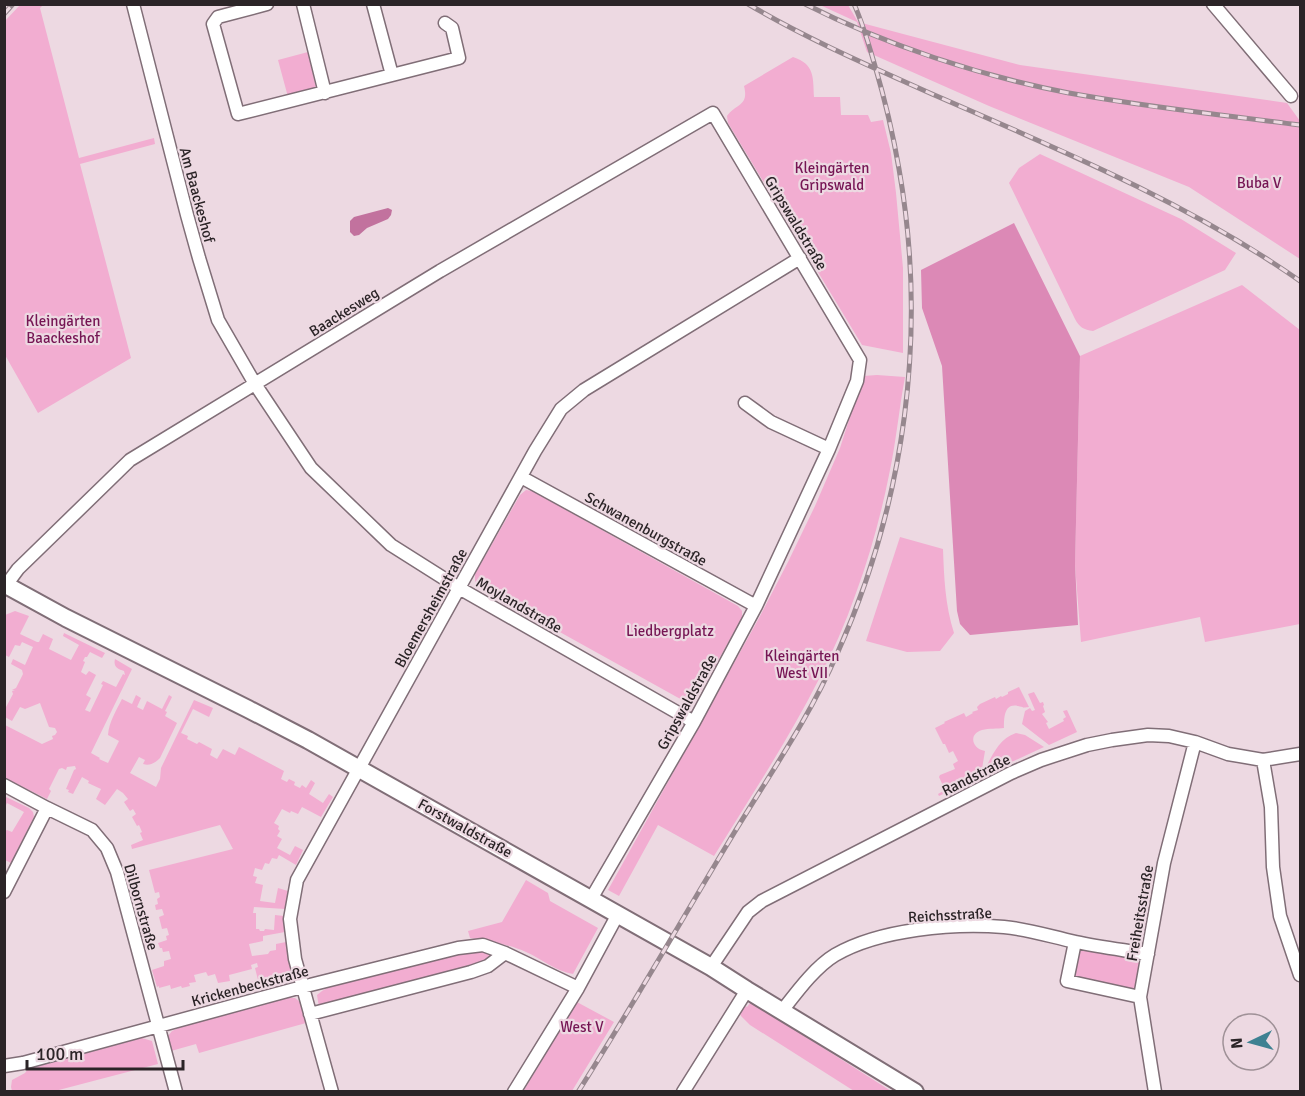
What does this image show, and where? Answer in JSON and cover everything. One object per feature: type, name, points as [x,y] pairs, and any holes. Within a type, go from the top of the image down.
[{"type":"street","name":"Am Baackeshof","points":[[133,4],[187,215],[218,320],[255,384]]},
{"type":"street","points":[[267,4],[218,17],[213,24],[238,114],[459,58],[452,27],[445,23]]},
{"type":"street","points":[[303,4],[325,93]]},
{"type":"street","points":[[373,4],[392,75]]},
{"type":"street","points":[[1213,4],[1291,96]]},
{"type":"street","name":"Baackesweg","points":[[5,586],[16,571],[130,460],[460,259],[713,112]]},
{"type":"street","name":"Gripswaldstraße","points":[[591,898],[694,722],[756,606],[829,448],[857,381],[860,360],[713,112]]},
{"type":"street","name":"Bloemersheimstraße","points":[[332,1092],[295,958],[290,919],[297,880],[535,451],[561,409],[584,390],[800,258]]},
{"type":"street","name":"Moylandstraße","points":[[255,384],[311,468],[391,545],[459,588],[694,722]]},
{"type":"street","points":[[746,403],[771,422],[829,448]]},
{"type":"street","name":"Schwanenburgstraße","points":[[521,477],[756,606]]},
{"type":"street","name":"Forstwaldstraße","points":[[5,586],[249,709],[591,898],[711,967],[915,1092]]},
{"type":"street","name":"Randstraße","points":[[711,967],[748,912],[762,901],[1011,773],[1041,760],[1112,740],[1148,735],[1169,736],[1195,742],[1228,754],[1263,760],[1300,754]]},
{"type":"street","name":"Freiheitsstraße","points":[[1155,1092],[1140,997],[1164,863],[1195,742]]},
{"type":"street","points":[[1263,760],[1271,807],[1273,867],[1280,916],[1300,975]]},
{"type":"street","name":"Dilbornstraße","points":[[4,785],[92,830],[107,848],[117,872],[176,1092]]},
{"type":"street","points":[[4,892],[47,808]]},
{"type":"street","points":[[514,1092],[578,988],[618,914]]},
{"type":"street","name":"Reichsstraße","points":[[782,1011],[808,978],[834,956],[869,940],[913,930],[1005,927],[1148,954]]},
{"type":"street","points":[[1075,942],[1067,981],[1140,997]]},
{"type":"street","name":"Krickenbeckstraße","points":[[4,1066],[458,948],[483,945],[505,952],[578,988]]},
{"type":"street","points":[[310,1014],[471,972],[488,966],[505,952]]},
{"type":"street","points":[[683,1092],[747,990]]},
{"type":"green space","name":"Kleingärten Baackeshof","points":[[20,5],[43,5],[40,8],[79,158],[154,138],[155,144],[80,164],[131,358],[38,413],[5,355],[4,22]]},
{"type":"green space","name":"Buba V","points":[[820,5],[848,5],[858,22],[1020,65],[1287,103],[1300,121],[1300,259],[1189,187],[989,106],[867,52],[857,22]]},
{"type":"green space","points":[[308,52],[316,88],[288,97],[278,60]]},
{"type":"green space","name":"Kleingärten Gripswald","points":[[793,57],[809,68],[813,78],[814,97],[840,97],[841,115],[868,115],[871,122],[883,120],[891,153],[903,268],[903,353],[862,345],[728,123],[727,116],[741,104],[745,97],[744,86]]},
{"type":"green space","points":[[1040,154],[1181,219],[1236,253],[1225,270],[1093,331],[1084,329],[1075,319],[1009,183],[1019,168]]},
{"type":"green space","points":[[1242,285],[1300,330],[1300,624],[1205,642],[1200,617],[1081,642],[1075,564],[1080,356]]},
{"type":"green space","name":"Kleingärten West VII","points":[[863,376],[905,377],[894,451],[866,564],[843,628],[827,662],[792,729],[714,856],[658,825],[619,896],[608,890],[788,562],[840,448]]},
{"type":"green space","name":"Liedbergplatz","points":[[526,490],[532,491],[738,606],[742,611],[742,618],[697,698],[690,702],[684,701],[479,587],[475,581],[475,574],[520,495]]},
{"type":"green space","points":[[900,537],[943,549],[947,602],[954,633],[940,651],[907,652],[866,641]]},
{"type":"green space","points":[[15,611],[29,616],[20,634],[37,642],[43,634],[53,639],[49,649],[71,660],[79,645],[63,636],[64,633],[105,653],[102,658],[90,652],[83,661],[85,662],[81,672],[86,675],[89,671],[96,675],[86,695],[91,698],[85,710],[90,712],[103,681],[116,687],[123,674],[125,675],[124,671],[115,666],[115,659],[132,669],[91,753],[99,759],[108,763],[119,741],[108,735],[111,721],[122,699],[132,704],[136,695],[141,698],[137,707],[143,710],[147,701],[162,709],[169,695],[172,697],[165,716],[177,723],[160,758],[146,765],[143,764],[145,760],[139,757],[130,773],[156,787],[160,779],[161,768],[194,700],[213,708],[209,717],[193,709],[181,733],[188,736],[187,739],[212,749],[210,755],[217,759],[223,749],[235,755],[239,747],[284,771],[281,779],[287,782],[289,779],[300,788],[302,785],[306,788],[311,780],[315,783],[309,794],[323,803],[329,794],[333,797],[321,817],[302,807],[298,814],[282,809],[274,823],[279,826],[280,831],[277,836],[282,839],[277,848],[290,855],[295,846],[303,850],[296,865],[279,855],[277,859],[272,858],[269,864],[265,863],[262,870],[255,868],[253,876],[257,877],[255,883],[263,885],[260,901],[275,903],[278,888],[288,891],[285,909],[254,907],[253,913],[256,913],[256,929],[260,931],[274,930],[275,915],[284,916],[285,932],[263,936],[263,941],[249,944],[252,956],[268,954],[276,950],[276,944],[286,942],[291,969],[284,981],[239,993],[238,990],[247,987],[246,983],[258,980],[255,968],[258,967],[257,963],[251,965],[252,969],[229,975],[230,981],[218,983],[215,974],[208,976],[206,972],[194,975],[196,982],[189,983],[190,986],[171,989],[170,985],[157,987],[152,970],[164,966],[164,961],[171,959],[169,951],[163,952],[158,943],[167,940],[166,936],[169,935],[167,928],[162,929],[159,917],[164,915],[162,909],[156,910],[155,905],[158,904],[157,899],[160,897],[159,892],[155,893],[149,870],[233,849],[220,825],[132,849],[131,845],[143,840],[140,833],[142,832],[132,817],[136,814],[133,809],[130,811],[124,802],[128,799],[117,789],[105,805],[96,799],[101,789],[88,783],[89,781],[82,777],[73,794],[68,792],[69,790],[66,789],[76,769],[75,766],[67,767],[66,770],[59,769],[49,789],[51,791],[47,799],[5,778],[5,725],[42,744],[53,739],[52,736],[57,732],[55,728],[49,727],[40,703],[25,709],[20,707],[12,721],[5,717],[5,709],[13,694],[12,691],[15,691],[12,690],[16,688],[23,674],[22,670],[11,664],[13,659],[25,665],[33,647],[22,642],[20,646],[15,645],[9,657],[5,655],[5,615]]},
{"type":"green space","points":[[1019,687],[1029,707],[1010,707],[1006,712],[1004,728],[985,729],[973,738],[975,745],[985,751],[981,775],[939,796],[938,794],[945,790],[940,775],[955,769],[953,764],[958,761],[953,751],[949,753],[935,728],[964,713],[966,717],[978,710],[977,707],[980,704],[995,697],[996,699],[1002,697]]},
{"type":"green space","points":[[1034,692],[1040,703],[1043,702],[1045,712],[1042,714],[1048,722],[1046,723],[1049,729],[1064,721],[1066,717],[1063,711],[1067,710],[1077,732],[1049,745],[1022,724],[1025,711],[1030,708],[1032,711],[1035,710],[1028,694]]},
{"type":"green space","points":[[1016,733],[1025,735],[1044,747],[990,772],[987,771],[986,767],[998,747],[1010,735]]},
{"type":"green space","points":[[4,796],[29,808],[34,817],[11,863],[5,860],[5,831],[12,832],[24,812],[7,803],[5,807]]},
{"type":"green space","points":[[526,880],[548,893],[550,901],[598,928],[573,974],[560,970],[519,949],[470,938],[468,931],[502,922]]},
{"type":"green space","points":[[1080,948],[1135,957],[1139,963],[1136,988],[1133,991],[1073,977],[1077,951]]},
{"type":"green space","points":[[475,951],[490,952],[494,955],[490,961],[319,1007],[317,995],[329,987]]},
{"type":"green space","points":[[288,998],[295,998],[300,1002],[306,1023],[199,1053],[196,1044],[171,1051],[168,1036],[172,1031]]},
{"type":"green space","name":"West V","points":[[575,1001],[614,1022],[572,1091],[523,1092],[541,1062]]},
{"type":"green space","points":[[751,1002],[891,1091],[854,1091],[750,1025],[739,1011],[743,1005],[747,1007]]},
{"type":"green space","points":[[142,1038],[152,1041],[158,1064],[55,1091],[12,1091],[12,1080],[28,1069]]},
{"type":"shaded area","points":[[388,208],[392,210],[388,219],[367,228],[359,235],[354,236],[350,232],[350,221],[354,217]]},
{"type":"shaded area","points":[[1014,223],[1080,356],[1075,564],[1078,625],[970,635],[960,624],[957,611],[942,366],[922,308],[921,270]]},
{"type":"railway","points":[[4,14],[13,4]]},
{"type":"railway","points":[[748,4],[839,52],[1074,157],[1167,202],[1213,226],[1300,281]]},
{"type":"railway","points":[[805,4],[901,46],[1002,78],[1069,93],[1300,125]]},
{"type":"railway","points":[[578,1092],[813,703],[826,679],[860,597],[879,538],[894,477],[904,416],[910,355],[911,293],[907,231],[894,143],[873,58],[854,4]]}]
